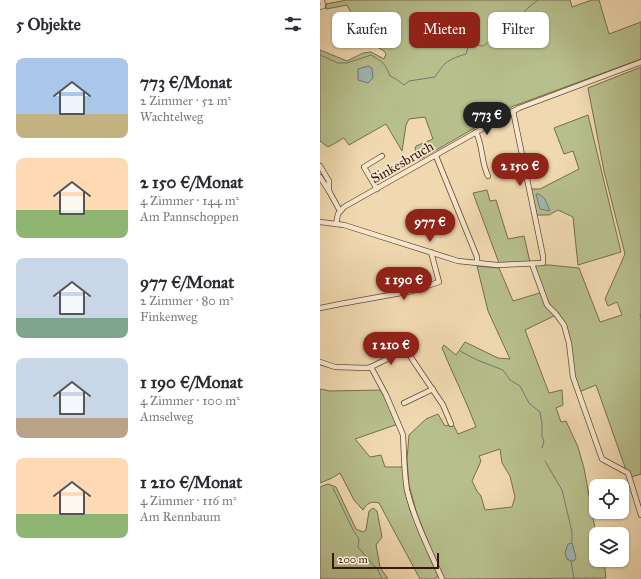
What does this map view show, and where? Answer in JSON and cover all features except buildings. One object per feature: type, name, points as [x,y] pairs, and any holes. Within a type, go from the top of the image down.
[{"type":"street","points":[[320,7],[323,6],[322,0]]},
{"type":"street","name":"Sinkesbruch","points":[[340,210],[513,111],[641,62]]},
{"type":"street","points":[[320,222],[336,224],[458,261],[496,265],[542,263],[543,256],[513,111]]},
{"type":"street","points":[[476,132],[488,176]]},
{"type":"street","points":[[378,189],[364,167],[382,156]]},
{"type":"street","points":[[436,156],[477,257],[478,263]]},
{"type":"street","points":[[320,166],[328,181],[329,191]]},
{"type":"street","points":[[320,177],[340,210],[336,224]]},
{"type":"street","points":[[320,308],[412,291],[439,282],[431,252]]},
{"type":"street","points":[[532,264],[547,305],[564,325],[569,342],[573,377],[602,459],[628,473],[641,515]]},
{"type":"street","points":[[320,362],[335,368],[371,367],[405,350],[443,405],[451,424]]},
{"type":"street","points":[[371,367],[386,395],[403,435],[406,482],[410,501],[442,579]]},
{"type":"street","points":[[404,403],[433,390]]},
{"type":"green space","points":[[347,0],[570,0],[572,7],[592,0],[599,0],[609,34],[641,22],[641,59],[511,107],[419,160],[415,148],[416,146],[433,139],[425,117],[409,119],[406,125],[402,151],[386,124],[349,145],[344,138],[328,147],[320,141],[320,50],[347,61],[363,53],[371,52],[384,59],[386,54],[379,48],[401,48],[401,12],[351,12],[347,5],[326,9],[326,4]]},
{"type":"green space","points":[[641,67],[641,474],[631,477],[626,470],[596,385],[579,392],[574,377],[565,324],[556,315],[525,330],[549,393],[562,390],[563,405],[556,408],[561,422],[566,421],[578,447],[584,468],[589,496],[589,519],[593,519],[595,527],[589,527],[589,567],[605,567],[606,578],[443,579],[417,514],[409,485],[407,459],[409,435],[426,419],[438,414],[445,426],[453,424],[458,434],[476,427],[442,348],[444,345],[456,355],[465,342],[498,358],[510,359],[488,311],[477,266],[499,268],[513,301],[543,292],[533,265],[579,268],[600,322],[622,315],[617,302],[608,306],[605,299],[625,254],[604,171],[588,88]],"holes":[[[500,449],[502,463],[510,476],[515,497],[512,507],[485,510],[481,496],[472,481],[481,461],[479,456]]]},
{"type":"green space","points":[[588,115],[621,252],[578,265],[573,217],[558,210],[549,215],[537,215],[531,189],[540,189],[579,169],[573,151],[564,154],[554,128]]},
{"type":"green space","points":[[487,190],[490,201],[496,200],[508,239],[524,236],[530,262],[499,263],[473,193]]},
{"type":"green space","points":[[320,389],[330,391],[383,390],[398,424],[355,439],[370,457],[381,455],[385,467],[402,467],[410,510],[439,576],[434,579],[420,579],[379,503],[370,503],[363,510],[354,500],[340,473],[320,483]]},
{"type":"green space","points":[[328,484],[336,487],[356,529],[363,532],[366,530],[369,511],[373,508],[377,511],[382,537],[376,545],[380,567],[388,579],[320,579],[320,487]]},
{"type":"water","points":[[368,66],[372,68],[373,78],[368,83],[358,80],[358,69]]},
{"type":"water","points":[[536,194],[539,194],[545,199],[550,211],[540,209]]},
{"type":"water","points":[[572,543],[576,558],[574,561],[567,559],[565,553],[568,544]]},
{"type":"waterway","points":[[320,55],[338,63],[347,63],[371,55],[383,63],[390,76],[404,85],[409,81],[435,77],[441,68],[448,62],[466,54],[469,44],[483,46],[494,37],[502,34],[538,0]]},
{"type":"waterway","points":[[460,351],[477,360],[503,370],[510,380],[520,386],[529,403],[540,412],[544,442],[542,448]]},
{"type":"waterway","points":[[545,461],[562,490],[572,532],[572,542]]},
{"type":"waterway","points":[[333,488],[353,530],[359,539],[358,547],[377,568],[382,579]]},
{"type":"waterway","points":[[571,561],[574,579]]}]
